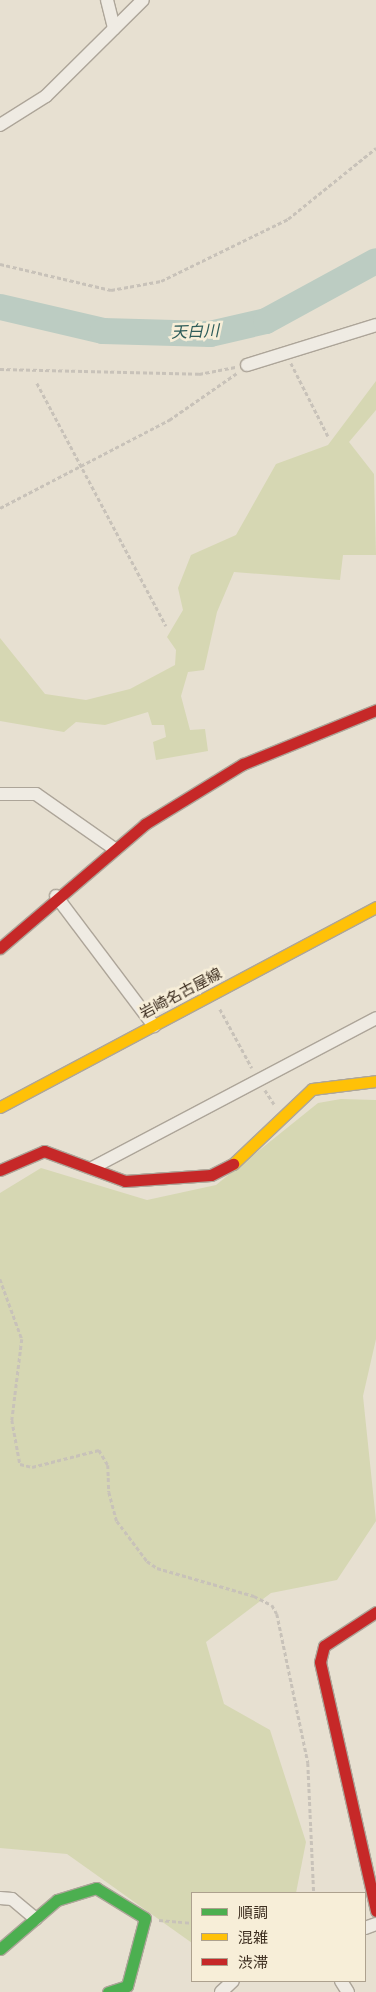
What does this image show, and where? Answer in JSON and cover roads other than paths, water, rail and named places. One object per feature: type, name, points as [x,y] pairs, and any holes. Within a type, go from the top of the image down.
[{"type":"street","points":[[107,0],[114,28]]},
{"type":"street","points":[[0,125],[40,101],[142,0]]},
{"type":"street","points":[[247,365],[376,324]]},
{"type":"street","points":[[0,948],[56,896],[113,848],[243,764],[376,710]]},
{"type":"street","points":[[0,794],[36,794],[113,848]]},
{"type":"street","points":[[56,896],[154,1026]]},
{"type":"street","name":"岩崎名古屋線","points":[[0,1107],[376,907]]},
{"type":"street","points":[[92,1168],[376,1018]]},
{"type":"street","points":[[0,1170],[44,1151],[125,1181],[211,1175],[226,1170],[312,1089],[376,1081]]},
{"type":"street","points":[[376,1612],[324,1646],[320,1662],[376,1911]]},
{"type":"street","points":[[0,1949],[57,1900],[96,1888],[145,1918],[127,1986],[108,1992]]},
{"type":"street","points":[[0,1898],[12,1900],[36,1919]]},
{"type":"street","points":[[221,1992],[232,1982]]},
{"type":"waterway","name":"天白川","points":[[0,307],[103,331],[210,334],[266,321],[376,261]]}]
